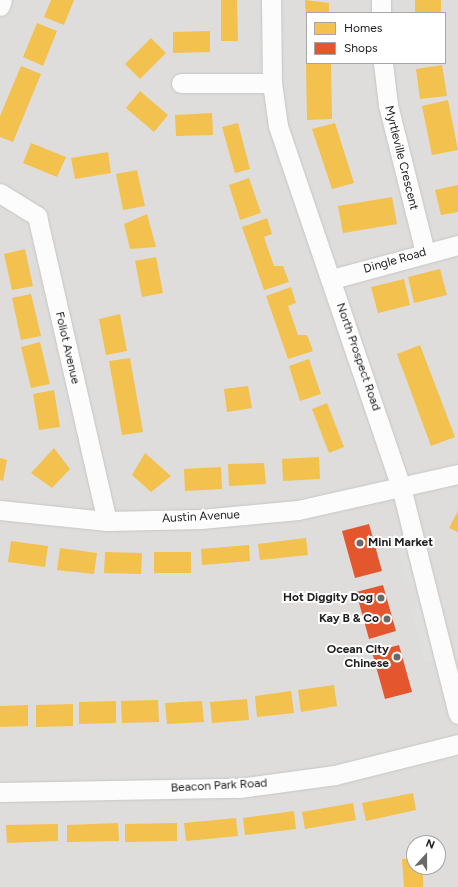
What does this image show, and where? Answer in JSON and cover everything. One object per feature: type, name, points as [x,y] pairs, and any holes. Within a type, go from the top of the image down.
[{"type":"street","points":[[0,6],[2,0]]},
{"type":"street","name":"North Prospect Road","points":[[271,0],[272,83],[278,126],[332,280],[400,487],[458,714]]},
{"type":"street","points":[[381,0],[381,12]]},
{"type":"street","name":"Myrtleville Crescent","points":[[383,64],[388,105],[425,252]]},
{"type":"street","points":[[181,83],[272,83]]},
{"type":"street","name":"Foliot Avenue","points":[[0,193],[37,216],[107,521]]},
{"type":"street","name":"Dingle Road","points":[[332,280],[425,252],[458,245]]},
{"type":"street","name":"Austin Avenue","points":[[0,510],[107,521],[201,519],[298,510],[458,474]]},
{"type":"street","name":"Beacon Park Road","points":[[0,792],[239,788],[335,775],[458,744]]},
{"type":"shaded area","points":[[0,0],[458,0],[458,887],[0,887]]},
{"type":"shaded area","points":[[399,531],[416,588],[406,582],[395,539]]},
{"type":"shaded area","points":[[419,599],[435,663],[425,662],[412,610]]},
{"type":"building: Homes","points":[[51,0],[74,0],[64,25],[44,17]]},
{"type":"building: Homes","points":[[221,0],[237,0],[238,41],[221,41]]},
{"type":"building: Homes","points":[[305,0],[329,3],[329,12],[306,12],[306,17]]},
{"type":"building: Homes","points":[[415,0],[441,0],[441,12],[415,12]]},
{"type":"building: Homes","points":[[37,23],[57,31],[43,66],[23,57]]},
{"type":"building: Homes","points":[[210,31],[210,52],[173,53],[173,32]]},
{"type":"building: Homes","points":[[151,38],[166,53],[140,79],[125,64]]},
{"type":"building: Homes","points":[[306,64],[331,64],[332,119],[307,120]]},
{"type":"building: Homes","points":[[442,65],[447,96],[420,99],[416,69]]},
{"type":"building: Homes","points":[[21,66],[41,74],[13,142],[0,137],[0,116]]},
{"type":"building: Homes","points":[[140,91],[168,115],[154,132],[126,108]]},
{"type":"building: Homes","points":[[448,100],[458,150],[432,155],[422,106]]},
{"type":"building: Homes","points":[[212,113],[213,135],[176,136],[175,115]]},
{"type":"building: Homes","points":[[238,123],[250,169],[235,173],[222,127]]},
{"type":"building: Homes","points":[[335,123],[354,183],[332,189],[312,129]]},
{"type":"building: Homes","points":[[31,143],[66,157],[57,177],[23,163]]},
{"type":"building: Homes","points":[[108,152],[111,173],[75,179],[71,158]]},
{"type":"building: Homes","points":[[137,170],[145,206],[123,210],[116,174]]},
{"type":"building: Homes","points":[[249,178],[261,213],[240,220],[229,185]]},
{"type":"building: Homes","points":[[458,185],[458,212],[441,215],[435,190]]},
{"type":"building: Homes","points":[[392,197],[397,224],[343,233],[338,206]]},
{"type":"building: Homes","points":[[147,214],[156,247],[130,249],[124,224]]},
{"type":"building: Homes","points":[[267,218],[272,234],[264,237],[274,266],[283,266],[289,282],[264,290],[242,227]]},
{"type":"building: Homes","points":[[25,249],[33,286],[12,290],[4,254]]},
{"type":"building: Homes","points":[[156,257],[163,293],[142,297],[135,261]]},
{"type":"building: Homes","points":[[440,269],[447,295],[414,303],[408,277]]},
{"type":"building: Homes","points":[[404,279],[410,305],[378,313],[371,287]]},
{"type":"building: Homes","points":[[291,287],[296,303],[288,306],[298,335],[307,335],[313,351],[288,359],[266,296]]},
{"type":"building: Homes","points":[[31,294],[41,336],[21,340],[12,298]]},
{"type":"building: Homes","points":[[120,314],[127,351],[106,355],[99,319]]},
{"type":"building: Homes","points":[[40,342],[50,384],[31,388],[21,347]]},
{"type":"building: Homes","points":[[420,345],[455,437],[431,446],[397,354]]},
{"type":"building: Homes","points":[[130,358],[143,432],[122,435],[109,361]]},
{"type":"building: Homes","points":[[309,359],[321,394],[300,401],[289,366]]},
{"type":"building: Homes","points":[[248,386],[252,408],[227,412],[224,389]]},
{"type":"building: Homes","points":[[54,390],[60,427],[39,430],[33,394]]},
{"type":"building: Homes","points":[[327,403],[344,447],[329,453],[312,409]]},
{"type":"building: Homes","points":[[54,448],[70,469],[52,488],[31,473]]},
{"type":"building: Homes","points":[[145,453],[171,476],[151,492],[132,475]]},
{"type":"building: Homes","points":[[319,457],[320,479],[283,481],[282,459]]},
{"type":"building: Homes","points":[[0,458],[7,460],[3,481],[0,480]]},
{"type":"building: Homes","points":[[264,463],[266,484],[229,486],[228,464]]},
{"type":"building: Homes","points":[[221,467],[222,489],[185,491],[184,469]]},
{"type":"building: Homes","points":[[458,511],[458,532],[449,528]]},
{"type":"building: Homes","points":[[306,538],[308,555],[260,560],[258,544]]},
{"type":"building: Homes","points":[[11,541],[48,546],[45,567],[8,562]]},
{"type":"building: Homes","points":[[249,545],[250,561],[202,565],[201,549]]},
{"type":"building: Homes","points":[[60,548],[97,553],[94,574],[57,570]]},
{"type":"building: Homes","points":[[105,552],[142,553],[141,574],[104,573]]},
{"type":"building: Homes","points":[[154,552],[191,552],[191,573],[154,573]]},
{"type":"building: Homes","points":[[334,685],[337,706],[301,712],[298,690]]},
{"type":"building: Homes","points":[[291,691],[294,713],[257,717],[255,696]]},
{"type":"building: Homes","points":[[247,699],[249,720],[212,723],[210,702]]},
{"type":"building: Homes","points":[[158,700],[159,722],[122,723],[121,701]]},
{"type":"building: Homes","points":[[116,701],[116,723],[79,724],[79,702]]},
{"type":"building: Homes","points":[[202,701],[204,722],[167,724],[165,703]]},
{"type":"building: Homes","points":[[73,704],[73,726],[36,727],[36,705]]},
{"type":"building: Homes","points":[[28,705],[28,726],[0,727],[0,706]]},
{"type":"building: Homes","points":[[413,793],[416,810],[366,821],[362,803]]},
{"type":"building: Homes","points":[[353,803],[356,820],[305,829],[302,812]]},
{"type":"building: Homes","points":[[294,811],[296,829],[245,835],[243,818]]},
{"type":"building: Homes","points":[[236,818],[238,836],[186,841],[184,823]]},
{"type":"building: Homes","points":[[118,823],[119,841],[67,842],[67,825]]},
{"type":"building: Homes","points":[[177,823],[177,841],[125,842],[125,824]]},
{"type":"building: Homes","points":[[58,824],[58,841],[7,843],[6,825]]},
{"type":"building: Homes","points":[[402,859],[406,859],[406,875],[423,875],[423,887],[404,887]]},
{"type":"building: Shops","name":"Mini Market","points":[[369,524],[382,571],[355,578],[342,531]]},
{"type":"building: Shops","points":[[383,585],[396,631],[369,639],[356,592]]},
{"type":"building: Shops","points":[[399,645],[412,692],[385,699],[372,652]]},
{"type":"place","name":"Mini Market","points":[[360,543]]},
{"type":"place","name":"Hot Diggity Dog","points":[[381,598]]},
{"type":"place","name":"Kay B & Co","points":[[387,619]]},
{"type":"place","name":"Ocean City Chinese","points":[[397,657]]}]
